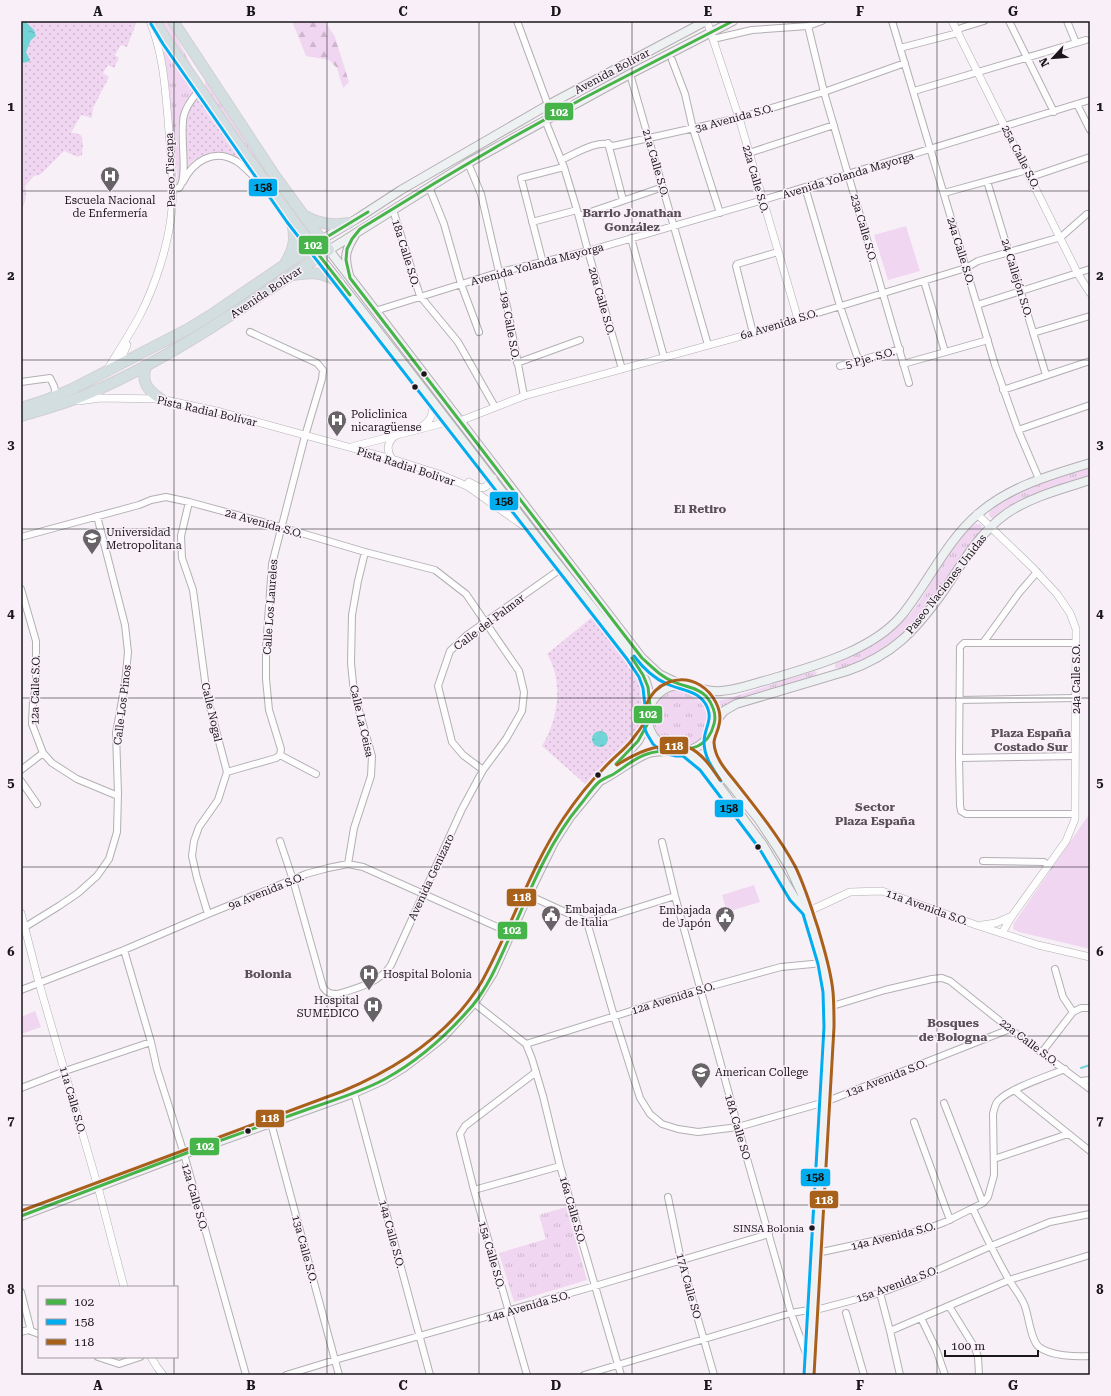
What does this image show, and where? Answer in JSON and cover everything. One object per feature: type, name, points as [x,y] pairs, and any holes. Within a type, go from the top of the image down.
[{"type":"highway","points":[[155,21],[167,41],[240,147],[319,256]]},
{"type":"highway","points":[[173,21],[200,73],[202,82],[200,89]]},
{"type":"highway","points":[[173,21],[271,170],[328,250]]},
{"type":"highway","points":[[302,214],[313,221],[323,224],[338,225],[349,223]]},
{"type":"highway","points":[[285,264],[292,253],[295,243],[295,233],[291,219]]},
{"type":"highway","name":"Avenida Bolívar","points":[[21,408],[46,400],[61,401],[107,371],[202,321],[321,240]]},
{"type":"highway","name":"Avenida Bolívar","points":[[21,416],[61,401],[91,393],[146,366],[205,333],[328,250]]},
{"type":"highway","points":[[291,275],[312,272],[324,274],[338,281]]},
{"type":"highway","points":[[146,366],[144,374],[148,389],[161,399]]},
{"type":"main road","name":"Avenida Bolívar","points":[[321,240],[401,190],[548,105],[707,21]]},
{"type":"main road","name":"Avenida Bolívar","points":[[328,250],[468,163],[630,74],[712,36],[733,21]]},
{"type":"main road","points":[[350,278],[345,261],[349,245],[357,233]]},
{"type":"main road","points":[[328,250],[642,658],[652,669],[666,678],[682,685]]},
{"type":"main road","points":[[319,256],[631,656],[648,687],[650,706]]},
{"type":"main road","points":[[414,377],[424,385],[450,418],[455,421],[460,421]]},
{"type":"main road","points":[[448,422],[458,426],[491,466],[501,474]]},
{"type":"main road","points":[[472,436],[480,452]]},
{"type":"main road","name":"Paseo Naciones Unidas","points":[[691,686],[711,691],[730,690],[820,664],[860,647],[884,631],[901,616],[953,541],[977,514],[1010,492],[1039,479],[1090,463]]},
{"type":"main road","points":[[491,466],[494,473],[493,478]]},
{"type":"main road","name":"Paseo Naciones Unidas","points":[[715,722],[724,711],[736,704],[847,672],[876,659],[892,649],[916,626],[943,592],[972,548],[1005,514],[1018,506],[1045,494],[1090,480]]},
{"type":"main road","points":[[533,532],[543,539],[564,566],[573,568]]},
{"type":"main road","points":[[562,568],[566,568],[568,570],[602,612],[613,620]]},
{"type":"main road","points":[[674,751],[665,748],[657,741],[651,732],[648,723],[650,706],[655,698],[669,687],[682,685],[691,686],[701,691],[713,708],[715,722],[710,735],[709,746],[716,766],[759,820],[782,856],[802,894],[824,963],[828,992],[829,1027],[809,1375]]},
{"type":"main road","points":[[21,1216],[184,1154],[354,1092],[383,1080],[403,1068],[424,1052],[443,1036],[474,1003],[493,973],[528,895],[554,842],[570,816],[638,740],[648,723]]},
{"type":"main road","points":[[600,781],[612,775],[630,762],[647,754],[685,751],[699,746],[710,735]]},
{"type":"main road","points":[[685,751],[700,762],[710,774],[763,845],[794,897],[807,912]]},
{"type":"street","name":"Paseo Tiscapa","points":[[118,366],[148,296],[163,254],[170,221],[172,190],[163,66],[158,43],[150,21]]},
{"type":"street","points":[[517,21],[548,105]]},
{"type":"street","points":[[707,21],[712,36],[752,30],[808,26],[822,21]]},
{"type":"street","name":"24a Calle S.O.","points":[[892,21],[1003,390],[1039,479]]},
{"type":"street","name":"25a Calle S.O.","points":[[952,21],[1028,170],[1078,274],[1090,293]]},
{"type":"street","points":[[900,48],[954,34],[962,28],[984,21]]},
{"type":"street","points":[[1009,21],[1054,112]]},
{"type":"street","points":[[1067,21],[1076,43]]},
{"type":"street","name":"23a Calle S.O.","points":[[808,26],[824,92],[909,383]]},
{"type":"street","name":"22a Calle S.O.","points":[[712,36],[739,118],[798,319]]},
{"type":"street","points":[[914,92],[1086,40]]},
{"type":"street","points":[[672,60],[684,94],[693,129],[720,213]]},
{"type":"street","name":"3a Avenida S.O.","points":[[561,160],[595,145],[608,143],[613,146],[739,118],[824,92],[905,63]]},
{"type":"street","name":"21a Calle S.O.","points":[[630,74],[708,345]]},
{"type":"street","points":[[183,182],[182,121],[188,104],[200,89]]},
{"type":"street","name":"Avenida Yolanda Mayorga","points":[[375,311],[500,272],[543,263],[588,251],[720,213],[931,150],[1090,100]]},
{"type":"street","points":[[1077,104],[1090,130]]},
{"type":"street","name":"20a Calle S.O.","points":[[545,120],[564,167],[622,369]]},
{"type":"street","points":[[749,153],[834,125]]},
{"type":"street","points":[[608,143],[623,200]]},
{"type":"street","points":[[172,190],[179,188],[187,173],[198,162],[208,157],[222,156],[228,157],[237,162],[281,203]]},
{"type":"street","points":[[1031,177],[1090,157]]},
{"type":"street","name":"19a Calle S.O.","points":[[468,163],[475,176],[481,194],[500,272],[524,396]]},
{"type":"street","points":[[543,263],[521,178],[564,167]]},
{"type":"street","points":[[944,193],[1028,170]]},
{"type":"street","name":"24 Callejón S.O.","points":[[987,181],[1046,375]]},
{"type":"street","points":[[429,187],[444,224],[461,284],[479,332]]},
{"type":"street","points":[[532,222],[578,213],[662,187]]},
{"type":"street","points":[[805,187],[840,306],[859,362]]},
{"type":"street","name":"18a Calle S.O.","points":[[393,210],[420,296]]},
{"type":"street","name":"6a Avenida S.O.","points":[[460,421],[495,406],[524,396],[753,333],[966,268],[978,261],[1061,237],[1087,214],[1090,214]]},
{"type":"street","points":[[631,238],[664,357]]},
{"type":"street","points":[[753,333],[736,266],[737,264],[778,252]]},
{"type":"street","points":[[977,305],[1090,269]]},
{"type":"street","points":[[924,281],[945,352]]},
{"type":"street","points":[[420,296],[458,342],[495,406]]},
{"type":"street","name":"Paseo Tiscapa","points":[[107,371],[140,315]]},
{"type":"street","points":[[1033,333],[1090,316]]},
{"type":"street","name":"Calle Los Laureles","points":[[250,332],[318,364],[323,370],[322,379],[305,436],[272,564],[266,648],[266,680],[269,710],[281,749],[280,755]]},
{"type":"street","points":[[517,363],[580,340]]},
{"type":"street","points":[[903,364],[988,340]]},
{"type":"street","name":"5 Pje. S.O.","points":[[840,366],[859,362],[900,349]]},
{"type":"street","points":[[1003,390],[1090,361]]},
{"type":"street","points":[[21,382],[50,378],[61,401]]},
{"type":"street","name":"Pista Radial Bolívar","points":[[61,401],[100,398],[161,399],[221,412],[345,447]]},
{"type":"street","points":[[415,430],[426,424],[432,416],[433,409],[431,400]]},
{"type":"street","points":[[1018,430],[1090,405]]},
{"type":"street","name":"Pista Radial Bolivar","points":[[345,447],[357,446],[448,422]]},
{"type":"street","points":[[392,459],[388,452],[388,445],[391,439],[397,435]]},
{"type":"street","name":"Pista Radial Bolivar","points":[[345,447],[392,459],[438,474],[467,486],[533,532]]},
{"type":"street","points":[[438,474],[459,477],[482,488],[487,486],[493,478]]},
{"type":"street","name":"2a Avenida S.O.","points":[[21,537],[166,497],[435,570],[466,594],[485,623]]},
{"type":"street","name":"Calle Nogal","points":[[189,502],[181,536],[182,558],[192,590],[207,696],[227,772]]},
{"type":"street","name":"24a Calle S.O.","points":[[977,514],[1037,572],[1057,594],[1070,613],[1076,629],[1075,819],[1070,833],[1049,866],[1012,916],[1002,933]]},
{"type":"street","name":"Calle Los Pinos","points":[[25,927],[78,893],[97,876],[109,859],[117,832],[118,796],[116,733],[125,684],[128,652],[125,625],[97,516]]},
{"type":"street","name":"Calle La Ceisa","points":[[348,864],[354,828],[371,776],[372,756],[354,693],[351,663],[352,615],[365,552]]},
{"type":"street","name":"Calle del Palmar","points":[[484,770],[463,755],[452,742],[438,686],[450,651],[467,635],[562,568]]},
{"type":"street","points":[[983,643],[1019,593],[1037,572]]},
{"type":"street","name":"12a Calle S.O.","points":[[21,589],[36,641],[36,686],[33,701],[32,724],[43,753],[52,763],[77,780],[118,796]]},
{"type":"street","name":"Avenida Genízaro","points":[[293,880],[325,991],[330,994],[338,994],[348,991],[380,977],[387,972],[462,809],[484,770],[506,739],[522,711],[524,692],[519,671],[485,623]]},
{"type":"street","points":[[1074,814],[966,814],[961,811],[959,700],[960,647],[964,643],[1076,642]]},
{"type":"street","points":[[959,700],[1076,698]]},
{"type":"street","points":[[21,770],[43,753]]},
{"type":"street","points":[[208,914],[192,856],[194,841],[199,827],[218,800],[227,772],[276,758],[280,755],[316,774]]},
{"type":"street","points":[[959,758],[1075,756]]},
{"type":"street","points":[[21,781],[37,804]]},
{"type":"street","points":[[280,841],[293,880]]},
{"type":"street","name":"18A Calle SO","points":[[662,842],[675,896],[738,1127],[791,1313],[810,1364]]},
{"type":"street","points":[[983,861],[1044,862],[1049,866]]},
{"type":"street","name":"9a Avenida S.O.","points":[[21,990],[124,950],[306,874],[348,864],[363,867],[511,933]]},
{"type":"street","name":"11a Avenida S.O.","points":[[807,912],[850,892],[882,891],[1002,933]]},
{"type":"street","points":[[528,895],[587,922],[599,920],[675,896]]},
{"type":"street","name":"11a Calle S.O.","points":[[21,913],[39,982],[98,1187],[124,1286]]},
{"type":"street","points":[[976,925],[996,923],[1012,916]]},
{"type":"street","name":"13a Avenida S.O.","points":[[587,922],[614,1016],[640,1098],[650,1114],[662,1124],[678,1129],[698,1132],[738,1127],[825,1102],[1010,1029]]},
{"type":"street","points":[[1002,933],[1050,948],[1090,957]]},
{"type":"street","name":"12a Calle S.O.","points":[[124,950],[157,1069],[184,1154],[246,1375]]},
{"type":"street","name":"12a Avenida S.O.","points":[[526,1044],[701,989],[781,967],[824,963]]},
{"type":"street","points":[[1055,969],[1063,997],[1073,1012]]},
{"type":"street","name":"22a Calle S.O.","points":[[829,1007],[885,990],[942,978],[950,981],[1010,1029],[1090,1089]]},
{"type":"street","points":[[474,1003],[526,1044]]},
{"type":"street","points":[[1042,1052],[1073,1012],[1081,1008],[1090,1008]]},
{"type":"street","points":[[21,1088],[65,1071],[150,1042]]},
{"type":"street","name":"16a Calle S.O.","points":[[526,1044],[543,1096],[560,1166],[621,1375]]},
{"type":"street","points":[[944,1103],[983,1203],[988,1197],[992,1187],[994,1174],[993,1114],[994,1107],[998,1100],[1014,1090],[1065,1069]]},
{"type":"street","name":"15a Calle S.O.","points":[[527,1375],[474,1190],[460,1134],[465,1126],[536,1072]]},
{"type":"street","points":[[1081,1081],[1090,1080]]},
{"type":"street","points":[[1014,1090],[1090,1151]]},
{"type":"street","name":"14a Calle S.O.","points":[[354,1092],[430,1375]]},
{"type":"street","points":[[914,1122],[950,1220]]},
{"type":"street","name":"13a Calle S.O.","points":[[271,1123],[339,1375]]},
{"type":"street","points":[[994,1159],[1068,1134]]},
{"type":"street","points":[[474,1190],[560,1166]]},
{"type":"street","name":"17A Calle SO","points":[[668,1197],[681,1260],[714,1375]]},
{"type":"street","name":"14a Avenida S.O.","points":[[817,1253],[924,1230],[950,1220],[983,1203]]},
{"type":"street","points":[[973,1209],[991,1246],[1024,1303],[1036,1342],[1039,1347],[1050,1352],[1071,1356],[1090,1356]]},
{"type":"street","name":"15a Avenida S.O.","points":[[584,1375],[791,1313],[809,1310],[812,1311],[880,1293],[917,1279],[1050,1222],[1090,1214]]},
{"type":"street","name":"14a Avenida S.O.","points":[[286,1375],[334,1360],[508,1312],[769,1234]]},
{"type":"street","points":[[890,1331],[1010,1280],[1090,1255]]},
{"type":"street","points":[[21,1292],[31,1331]]},
{"type":"street","points":[[880,1293],[900,1375]]},
{"type":"street","points":[[949,1306],[975,1348],[978,1357],[979,1375]]},
{"type":"street","points":[[846,1312],[864,1375]]},
{"type":"street","points":[[921,1318],[936,1349],[945,1375]]},
{"type":"street","points":[[21,1332],[28,1330],[38,1334]]},
{"type":"street","points":[[101,1358],[119,1364],[137,1358]]},
{"type":"street","points":[[152,1358],[164,1375]]},
{"type":"green space","points":[[21,21],[137,21],[127,47],[121,45],[115,55],[119,58],[114,68],[108,65],[103,73],[109,77],[93,108],[92,118],[81,115],[71,133],[81,135],[83,144],[82,155],[78,157],[64,151],[41,174],[34,176],[25,186],[26,198],[21,210]]},
{"type":"green space","points":[[161,21],[168,21],[197,76],[196,76]]},
{"type":"green space","points":[[292,21],[325,21],[335,37],[349,82],[343,88],[337,68],[329,60],[306,56]]},
{"type":"green space","points":[[162,40],[195,90],[184,105],[180,116],[178,142],[181,176],[178,185],[169,88]]},
{"type":"green space","points":[[205,76],[281,192],[314,239],[281,198],[205,89]]},
{"type":"green space","points":[[199,95],[248,168],[233,156],[217,152],[201,156],[186,168],[186,122]]},
{"type":"green space","points":[[906,226],[920,271],[888,280],[874,235]]},
{"type":"green space","points":[[1090,466],[1090,478],[993,519],[989,516],[991,510],[1026,489]]},
{"type":"green space","points":[[976,524],[980,524],[982,527],[981,532],[911,629],[894,643],[875,655],[851,666],[835,668],[835,664],[878,641],[897,627],[906,618],[922,598],[959,540]]},
{"type":"green space","points":[[597,613],[643,675],[650,706],[648,723],[592,790],[542,746],[552,725],[557,701],[556,677],[547,654]]},
{"type":"green space","points":[[814,671],[817,672],[816,675],[727,704],[720,710],[716,704],[717,701]]},
{"type":"green space","points":[[675,690],[687,690],[697,694],[705,702],[709,712],[709,724],[705,734],[697,742],[687,746],[675,746],[665,742],[657,734],[653,724],[653,712],[657,702],[665,694]]},
{"type":"green space","points":[[1090,813],[1090,949],[1019,932],[1013,929],[1014,923]]},
{"type":"green space","points":[[754,885],[760,902],[727,912],[722,895]]},
{"type":"green space","points":[[35,1011],[41,1027],[21,1034],[21,1017]]},
{"type":"green space","points":[[566,1207],[587,1280],[514,1302],[499,1253],[546,1239],[539,1215]]},
{"type":"water","points":[[21,21],[25,21],[34,30],[36,36],[31,40],[26,52],[30,60],[28,62],[21,63]]},
{"type":"water","points":[[600,731],[607,736],[608,739],[603,746],[600,747],[593,742],[592,739],[597,732]]},
{"type":"waterway","points":[[1081,1068],[1090,1065]]},
{"type":"transit line","name":"102","points":[[21,1216],[205,1146],[359,1091],[385,1079],[409,1064],[443,1036],[479,997],[494,971],[550,850],[569,819],[594,787],[601,781],[642,756],[657,752],[696,747],[703,743],[710,735],[715,716],[712,705],[706,696],[699,691],[669,680],[657,672],[642,658],[350,278],[346,260],[347,249],[352,239],[360,229],[508,140],[582,99],[733,21]]},
{"type":"transit line","name":"158","points":[[151,24],[163,44],[287,222],[627,659],[639,677],[643,688],[645,706],[643,713],[643,724],[653,744],[663,753],[683,756],[700,770],[759,848],[790,900],[803,914],[818,964],[823,992],[824,1027],[804,1375]]},
{"type":"transit line","name":"102","points":[[350,295],[312,246],[368,212]]},
{"type":"transit line","name":"158","points":[[634,656],[645,669],[657,679],[697,695],[705,703],[708,709],[709,718],[704,737],[704,747],[710,763],[721,781]]},
{"type":"transit line","name":"102","points":[[616,764],[638,741],[648,723],[650,706],[648,687],[643,675],[632,658]]},
{"type":"transit line","name":"118","points":[[21,1211],[343,1091],[383,1072],[421,1048],[454,1019],[481,983],[492,963],[530,879],[551,838],[582,792],[607,764],[629,744],[644,722],[645,707],[655,691],[668,682],[684,680],[705,688],[716,702],[720,714],[714,743],[716,754],[724,767],[774,833],[795,866],[808,897],[831,976],[834,1027],[814,1375]]},
{"type":"transit line","name":"118","points":[[617,765],[646,750],[661,746],[686,746],[698,753],[720,780]]},
{"type":"place","name":"Escuela Nacional de Enfermería","points":[[110,193]]},
{"type":"place","name":"Policlinica nicaragüense","points":[[337,437]]},
{"type":"place","name":"Universidad Metropolitana","points":[[92,555]]},
{"type":"place","name":"Embajada de Italia","points":[[551,932]]},
{"type":"place","name":"Embajada de Japón","points":[[725,933]]},
{"type":"place","name":"Hospital Bolonia","points":[[369,991]]},
{"type":"place","name":"Hospital SUMEDICO","points":[[373,1023]]},
{"type":"place","name":"American College","points":[[701,1089]]},
{"type":"place","name":"SINSA Bolonia","points":[[812,1228]]},
{"type":"district","name":"Barrio Jonathan González","points":[[632,220]]},
{"type":"district","name":"El Retiro","points":[[700,509]]},
{"type":"district","name":"Plaza España Costado Sur","points":[[1031,740]]},
{"type":"district","name":"Sector Plaza España","points":[[875,814]]},
{"type":"district","name":"Bolonia","points":[[268,974]]},
{"type":"district","name":"Bosques de Bologna","points":[[953,1030]]}]
